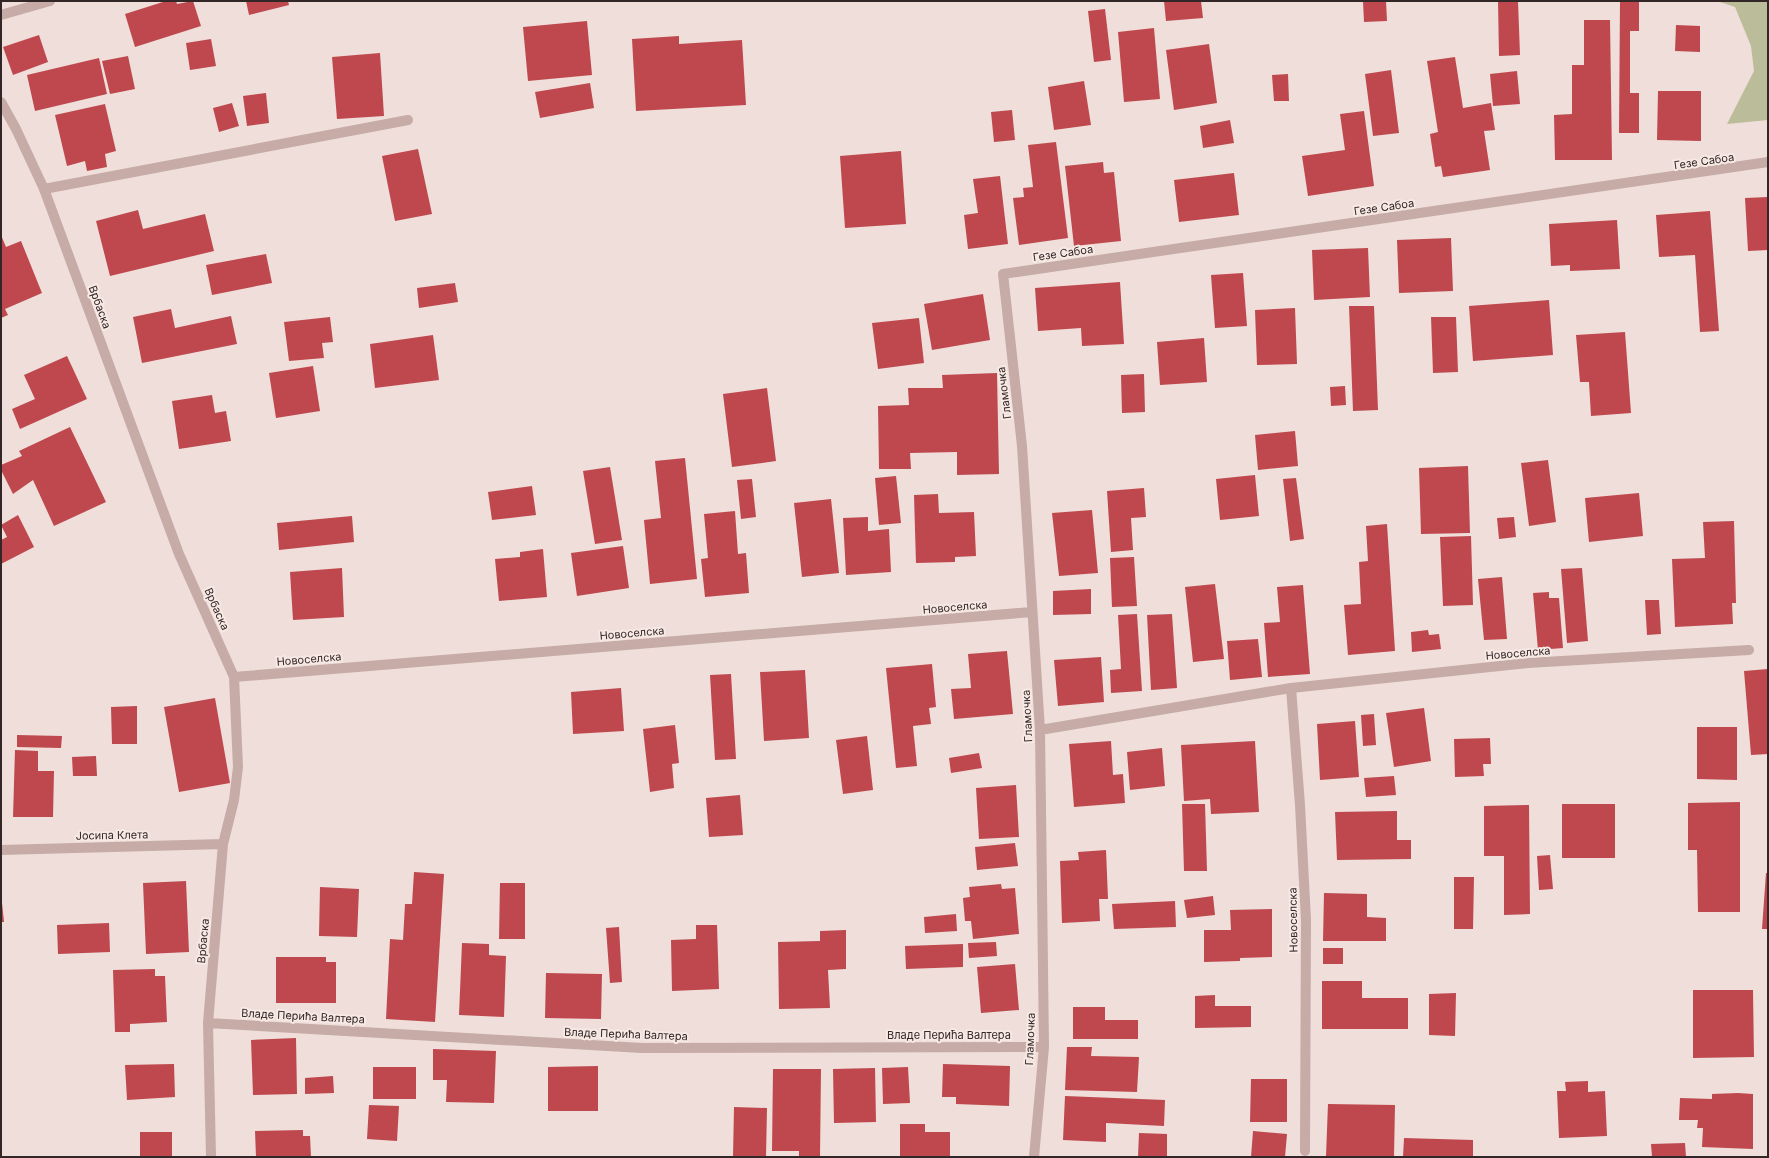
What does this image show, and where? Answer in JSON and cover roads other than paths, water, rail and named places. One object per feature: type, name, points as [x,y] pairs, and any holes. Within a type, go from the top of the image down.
[{"type":"street","points":[[1,15],[50,1]]},
{"type":"street","name":"Врбаска","points":[[1,102],[16,129],[44,189],[179,554],[234,678],[238,767],[234,800],[223,844],[208,1023],[211,1157]]},
{"type":"street","points":[[44,189],[408,120]]},
{"type":"street","name":"Гезе Сабоа","points":[[1003,274],[1768,162]]},
{"type":"street","name":"Гламочка","points":[[1003,274],[1022,446],[1040,730],[1044,1047],[1034,1157]]},
{"type":"street","name":"Новоселска","points":[[234,678],[1032,612]]},
{"type":"street","name":"Новоселска","points":[[1040,730],[1291,688],[1528,663],[1749,650]]},
{"type":"street","name":"Новоселска","points":[[1291,688],[1300,805],[1306,920],[1305,1152]]},
{"type":"street","name":"Јосипа Клета","points":[[1,850],[223,844]]},
{"type":"street","name":"Владе Перића Валтера","points":[[208,1023],[642,1048],[1044,1047]]}]
